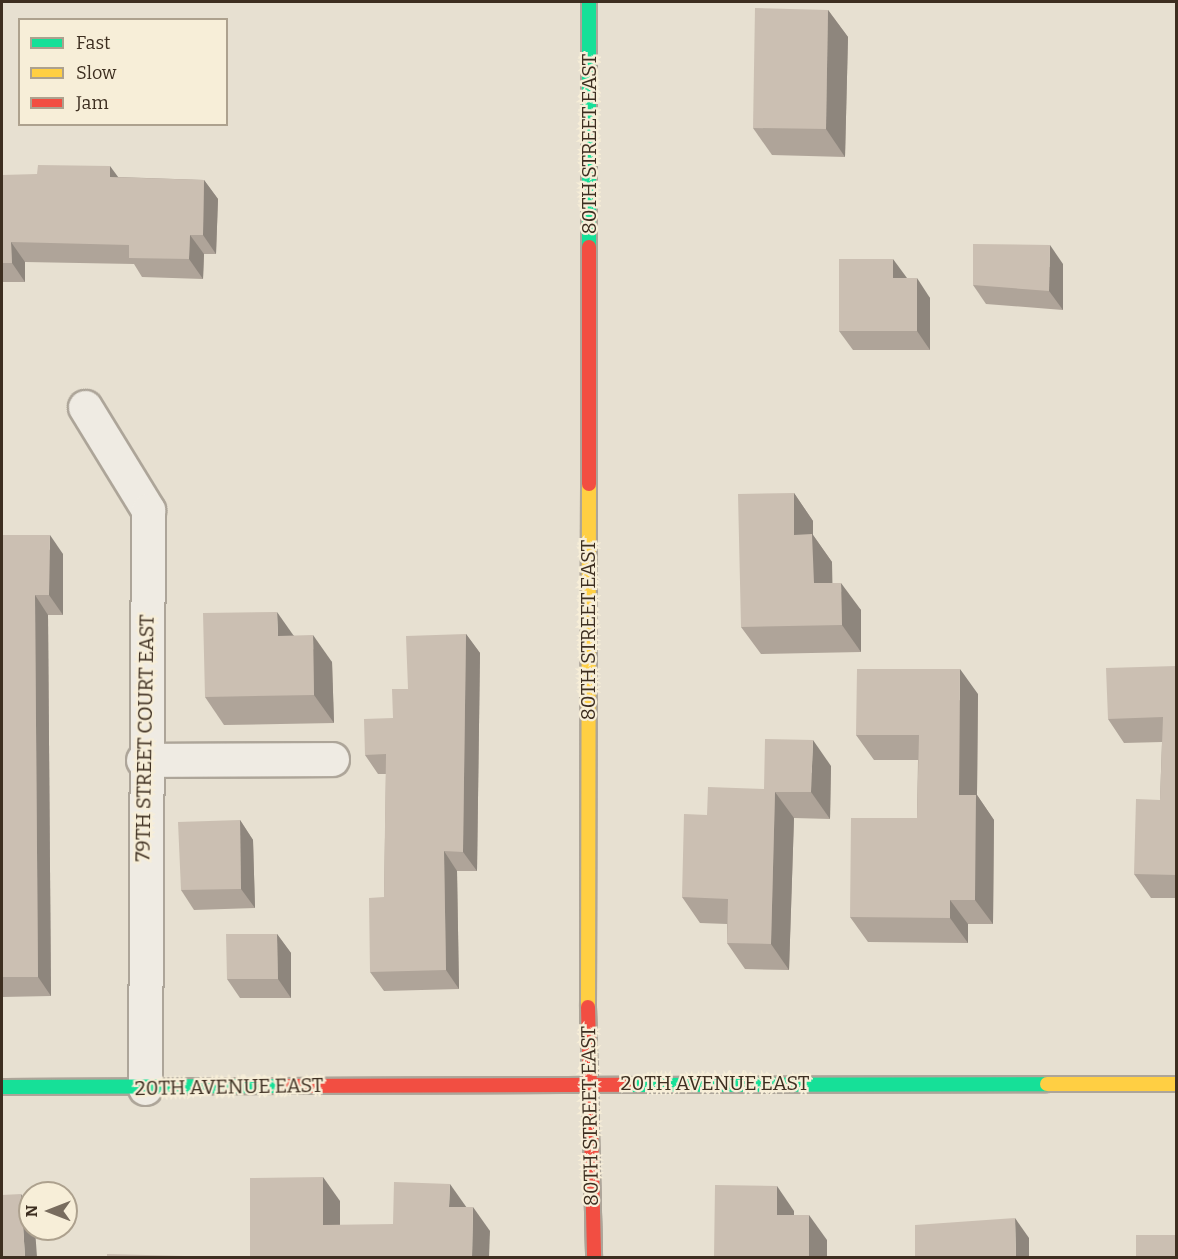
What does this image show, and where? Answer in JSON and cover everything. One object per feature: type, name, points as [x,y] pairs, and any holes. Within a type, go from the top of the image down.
[{"type":"street","name":"80TH STREET EAST","points":[[589,2],[588,1083],[594,1257]]},
{"type":"street","name":"79TH STREET COURT EAST","points":[[85,407],[148,510],[143,760],[145,1088]]},
{"type":"street","points":[[143,760],[332,759]]},
{"type":"street","name":"20TH AVENUE EAST","points":[[2,1087],[145,1088],[588,1083],[1176,1084]]},
{"type":"building","points":[[755,8],[828,10],[826,129],[753,128]]},
{"type":"building","points":[[38,165],[110,166],[110,177],[204,180],[203,235],[190,235],[189,259],[129,258],[129,245],[11,242],[12,263],[2,263],[2,175],[37,174]]},
{"type":"building","points":[[973,244],[1050,245],[1049,291],[973,285]]},
{"type":"building","points":[[839,259],[893,259],[893,278],[917,278],[917,331],[839,331]]},
{"type":"building","points":[[794,493],[794,535],[812,534],[814,583],[841,583],[842,625],[741,627],[738,494]]},
{"type":"building","points":[[2,535],[50,535],[49,595],[35,595],[38,977],[2,977]]},
{"type":"building","points":[[277,612],[278,636],[313,635],[314,695],[205,697],[203,613]]},
{"type":"building","points":[[466,634],[463,852],[444,851],[446,970],[370,972],[369,898],[384,897],[386,754],[365,755],[364,719],[393,718],[392,689],[408,689],[406,636]]},
{"type":"building","points":[[1176,666],[1176,875],[1134,874],[1136,799],[1160,800],[1163,717],[1108,719],[1106,668]]},
{"type":"building","points":[[857,669],[960,669],[959,795],[976,795],[975,900],[950,900],[950,918],[850,917],[851,818],[917,818],[919,735],[856,735]]},
{"type":"building","points":[[765,739],[813,740],[811,792],[775,792],[771,944],[727,943],[728,899],[682,897],[684,814],[707,815],[708,787],[764,789]]},
{"type":"building","points":[[240,820],[241,889],[181,890],[178,822]]},
{"type":"building","points":[[226,934],[277,934],[278,979],[227,979]]},
{"type":"building","points":[[323,1177],[323,1225],[393,1224],[394,1182],[450,1184],[449,1207],[473,1207],[472,1257],[250,1257],[250,1178]]},
{"type":"building","points":[[715,1185],[777,1186],[777,1215],[809,1215],[809,1257],[714,1257]]},
{"type":"building","points":[[18,1194],[18,1241],[24,1241],[25,1257],[2,1257],[2,1195]]},
{"type":"building","points":[[1015,1218],[1016,1257],[915,1257],[915,1225]]},
{"type":"building","points":[[1136,1235],[1176,1235],[1176,1257],[1136,1257]]},
{"type":"building","points":[[107,1254],[223,1257],[107,1257]]},
{"type":"traffic: fast","points":[[589,2],[589,247]]},
{"type":"traffic: fast","points":[[627,1085],[1047,1084]]},
{"type":"traffic: fast","points":[[2,1087],[285,1086]]},
{"type":"traffic: slow","points":[[588,1007],[589,484]]},
{"type":"traffic: slow","points":[[1047,1084],[1176,1084]]},
{"type":"traffic: jam","points":[[589,247],[589,484]]},
{"type":"traffic: jam","points":[[588,1007],[594,1258]]},
{"type":"traffic: jam","points":[[285,1086],[627,1085]]}]
